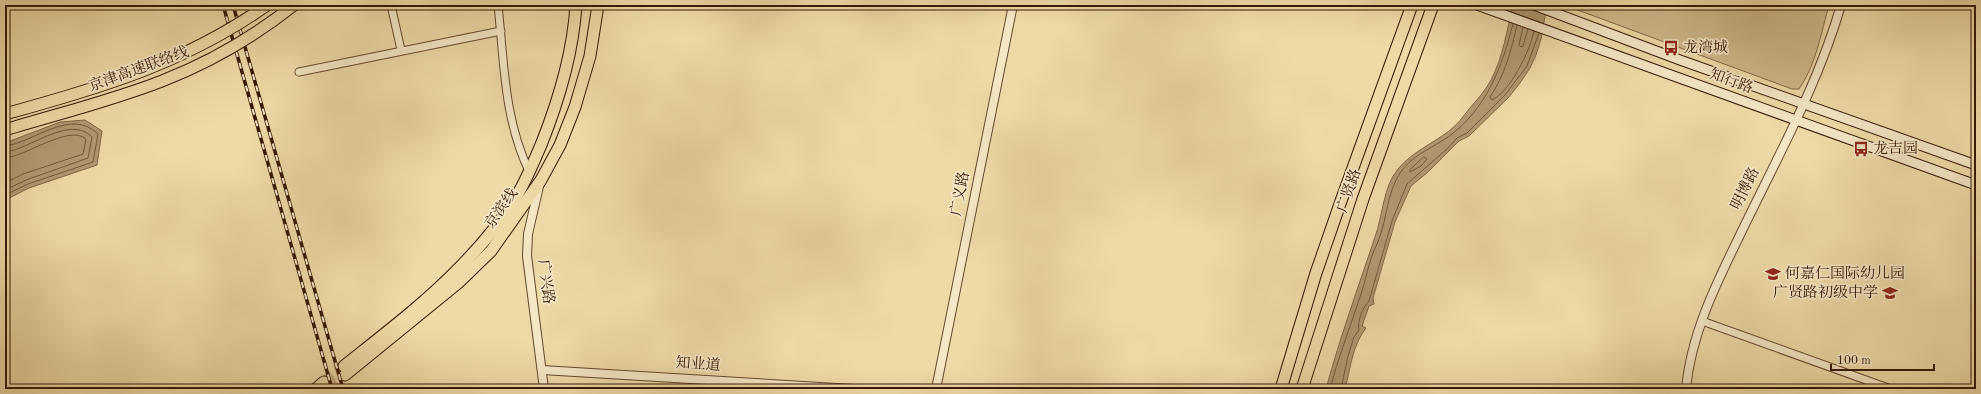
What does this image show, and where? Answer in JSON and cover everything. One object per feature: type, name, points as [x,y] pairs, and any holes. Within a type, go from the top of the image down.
[{"type":"main road","name":"京津高速联络线","points":[[5,114],[101,86],[168,62],[221,34],[267,5]]},
{"type":"main road","name":"京津高速联络线","points":[[5,130],[97,103],[162,81],[194,67],[244,38],[294,5]]},
{"type":"main road","name":"京滨线","points":[[576,5],[572,42],[563,84],[552,119],[530,172],[506,213],[460,268],[345,371],[446,292],[491,251],[541,180],[560,144],[575,107],[590,56],[598,5]]},
{"type":"main road","name":"广贤路","points":[[1281,389],[1316,273],[1412,5]]},
{"type":"main road","name":"广贤路","points":[[1302,389],[1363,199],[1434,5]]},
{"type":"main road","name":"知行路","points":[[1477,5],[1976,185]]},
{"type":"main road","name":"知行路","points":[[1534,5],[1680,60],[1804,102],[1976,164]]},
{"type":"main road","points":[[530,172],[541,180]]},
{"type":"street","points":[[391,5],[401,50]]},
{"type":"street","points":[[498,5],[512,124],[520,154],[530,172]]},
{"type":"street","name":"广义路","points":[[936,389],[1013,5]]},
{"type":"street","name":"明博路","points":[[1686,389],[1696,335],[1719,278],[1804,102],[1830,44],[1841,5]]},
{"type":"street","points":[[299,72],[401,50],[501,31]]},
{"type":"street","name":"广兴路","points":[[541,180],[528,234],[528,256],[544,389]]},
{"type":"street","points":[[1702,321],[1891,389]]},
{"type":"street","name":"知业道","points":[[542,370],[853,389]]},
{"type":"shaded area","points":[[1564,5],[1829,5],[1810,70],[1799,89],[1792,89]]},
{"type":"water","points":[[1513,5],[1547,5],[1541,39],[1530,68],[1508,98],[1469,136],[1459,141],[1428,172],[1411,186],[1395,222],[1373,298],[1374,304],[1369,306],[1362,326],[1366,328],[1361,335],[1352,357],[1345,389],[1326,389],[1343,332],[1378,228],[1389,184],[1398,169],[1409,158],[1422,148],[1443,136],[1455,126],[1486,88],[1499,62]]},
{"type":"water","points":[[85,120],[102,131],[97,165],[29,188],[5,200],[5,143],[60,122]]},
{"type":"tunnel","points":[[324,382],[344,366]]},
{"type":"tunnel","points":[[328,389],[345,375]]},
{"type":"railway","points":[[223,5],[332,389]]},
{"type":"railway","points":[[233,5],[343,389]]},
{"type":"place","name":"龙湾城","points":[[1671,48]]},
{"type":"place","name":"龙吉园","points":[[1861,149]]},
{"type":"place","name":"何嘉仁国际幼儿园","points":[[1773,274]]},
{"type":"place","name":"广贤路初级中学","points":[[1890,293]]}]
